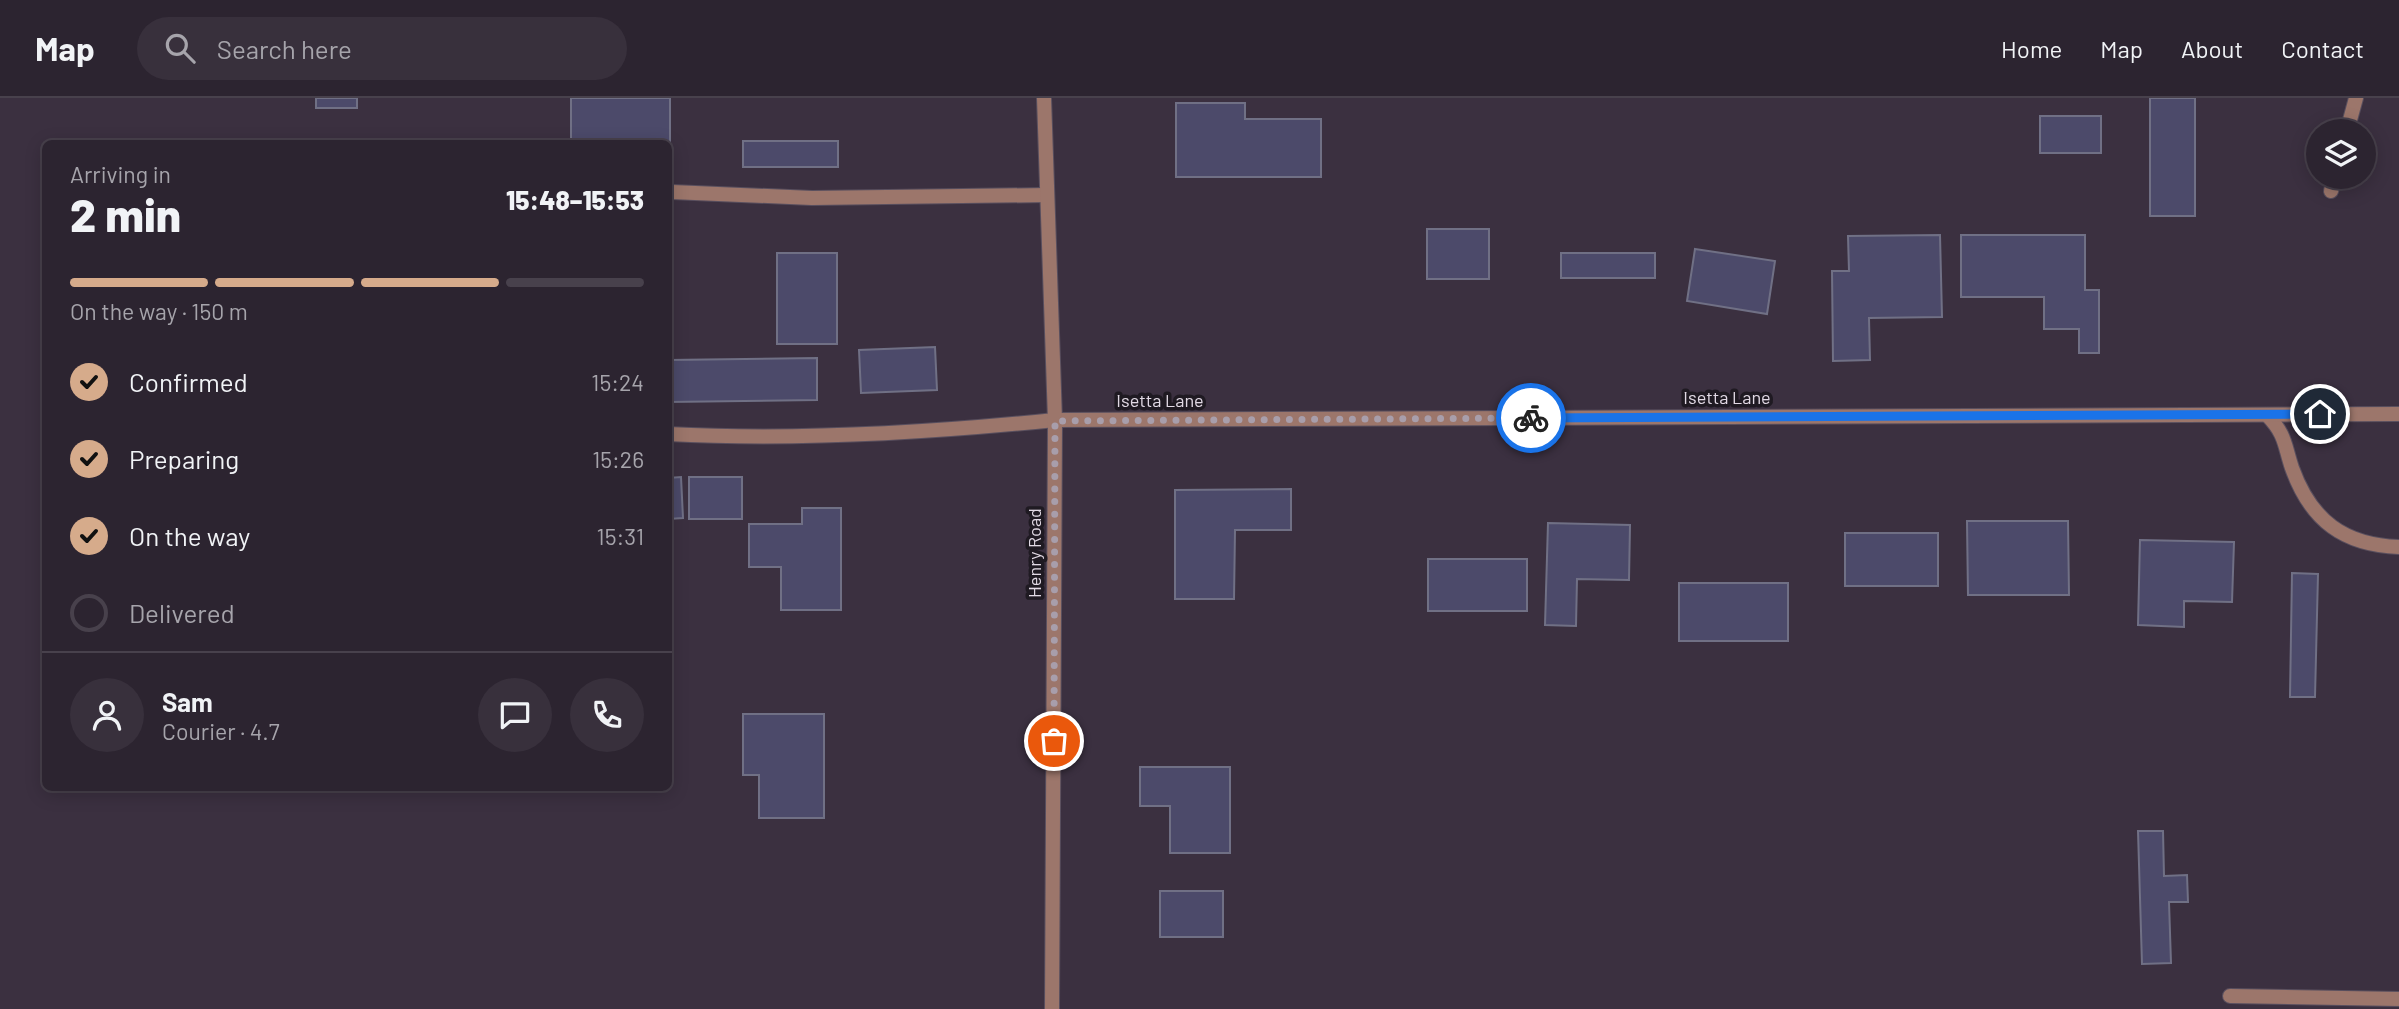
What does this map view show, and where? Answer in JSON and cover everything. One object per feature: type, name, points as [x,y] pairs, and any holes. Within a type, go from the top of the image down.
[{"type":"street","name":"Henry Road","points":[[1044,98],[1055,421],[1052,1009]]},
{"type":"street","points":[[2350,119],[2356,98]]},
{"type":"street","points":[[672,192],[812,198],[1047,195]]},
{"type":"street","name":"Isetta Lane","points":[[672,434],[728,437],[945,431],[1055,421],[2399,414]]},
{"type":"street","points":[[2267,415],[2280,429],[2303,494],[2333,529],[2368,544],[2399,547]]},
{"type":"street","points":[[2230,996],[2399,999]]},
{"type":"building","points":[[316,98],[357,98],[357,108],[316,108]]},
{"type":"building","points":[[571,98],[670,98],[670,140],[571,140]]},
{"type":"building","points":[[2150,98],[2195,98],[2195,216],[2150,216]]},
{"type":"building","points":[[1176,103],[1245,103],[1245,119],[1321,119],[1321,177],[1176,177]]},
{"type":"building","points":[[2040,116],[2101,116],[2101,153],[2040,153]]},
{"type":"building","points":[[743,141],[838,141],[838,167],[743,167]]},
{"type":"building","points":[[1427,229],[1489,229],[1489,279],[1427,279]]},
{"type":"building","points":[[1940,235],[1942,317],[1869,318],[1870,360],[1833,361],[1832,271],[1849,271],[1848,236]]},
{"type":"building","points":[[1961,235],[2085,235],[2085,290],[2099,290],[2099,353],[2079,353],[2079,329],[2044,329],[2044,297],[1961,297]]},
{"type":"building","points":[[1695,249],[1775,261],[1767,314],[1687,301]]},
{"type":"building","points":[[777,253],[837,253],[837,344],[777,344]]},
{"type":"building","points":[[1561,253],[1655,253],[1655,278],[1561,278]]},
{"type":"building","points":[[935,347],[937,390],[861,393],[859,350]]},
{"type":"building","points":[[817,358],[817,400],[672,402],[672,360]]},
{"type":"building","points":[[681,477],[683,518],[672,519],[672,478]]},
{"type":"building","points":[[689,477],[742,477],[742,519],[689,519]]},
{"type":"building","points":[[1291,489],[1291,530],[1235,530],[1234,599],[1175,599],[1175,490]]},
{"type":"building","points":[[802,508],[841,508],[841,610],[781,610],[781,567],[749,567],[749,524],[802,524]]},
{"type":"building","points":[[1967,521],[2068,521],[2069,595],[1968,595]]},
{"type":"building","points":[[1548,523],[1630,525],[1629,580],[1577,579],[1576,626],[1545,625]]},
{"type":"building","points":[[1845,533],[1938,533],[1938,586],[1845,586]]},
{"type":"building","points":[[2140,540],[2234,542],[2232,602],[2184,601],[2184,627],[2138,625]]},
{"type":"building","points":[[1428,559],[1527,559],[1527,611],[1428,611]]},
{"type":"building","points":[[2292,573],[2318,574],[2315,697],[2290,697]]},
{"type":"building","points":[[1679,583],[1788,583],[1788,641],[1679,641]]},
{"type":"building","points":[[743,714],[824,714],[824,818],[759,818],[759,775],[743,775]]},
{"type":"building","points":[[1140,767],[1230,767],[1230,853],[1170,853],[1170,806],[1140,806]]},
{"type":"building","points":[[2138,831],[2163,831],[2164,876],[2187,875],[2188,902],[2169,902],[2171,963],[2142,964]]},
{"type":"building","points":[[1160,891],[1223,891],[1223,937],[1160,937]]},
{"type":"way so far","points":[[1054,741],[1055,421],[1531,418]]},
{"type":"route","points":[[1531,418],[2320,414]]}]
